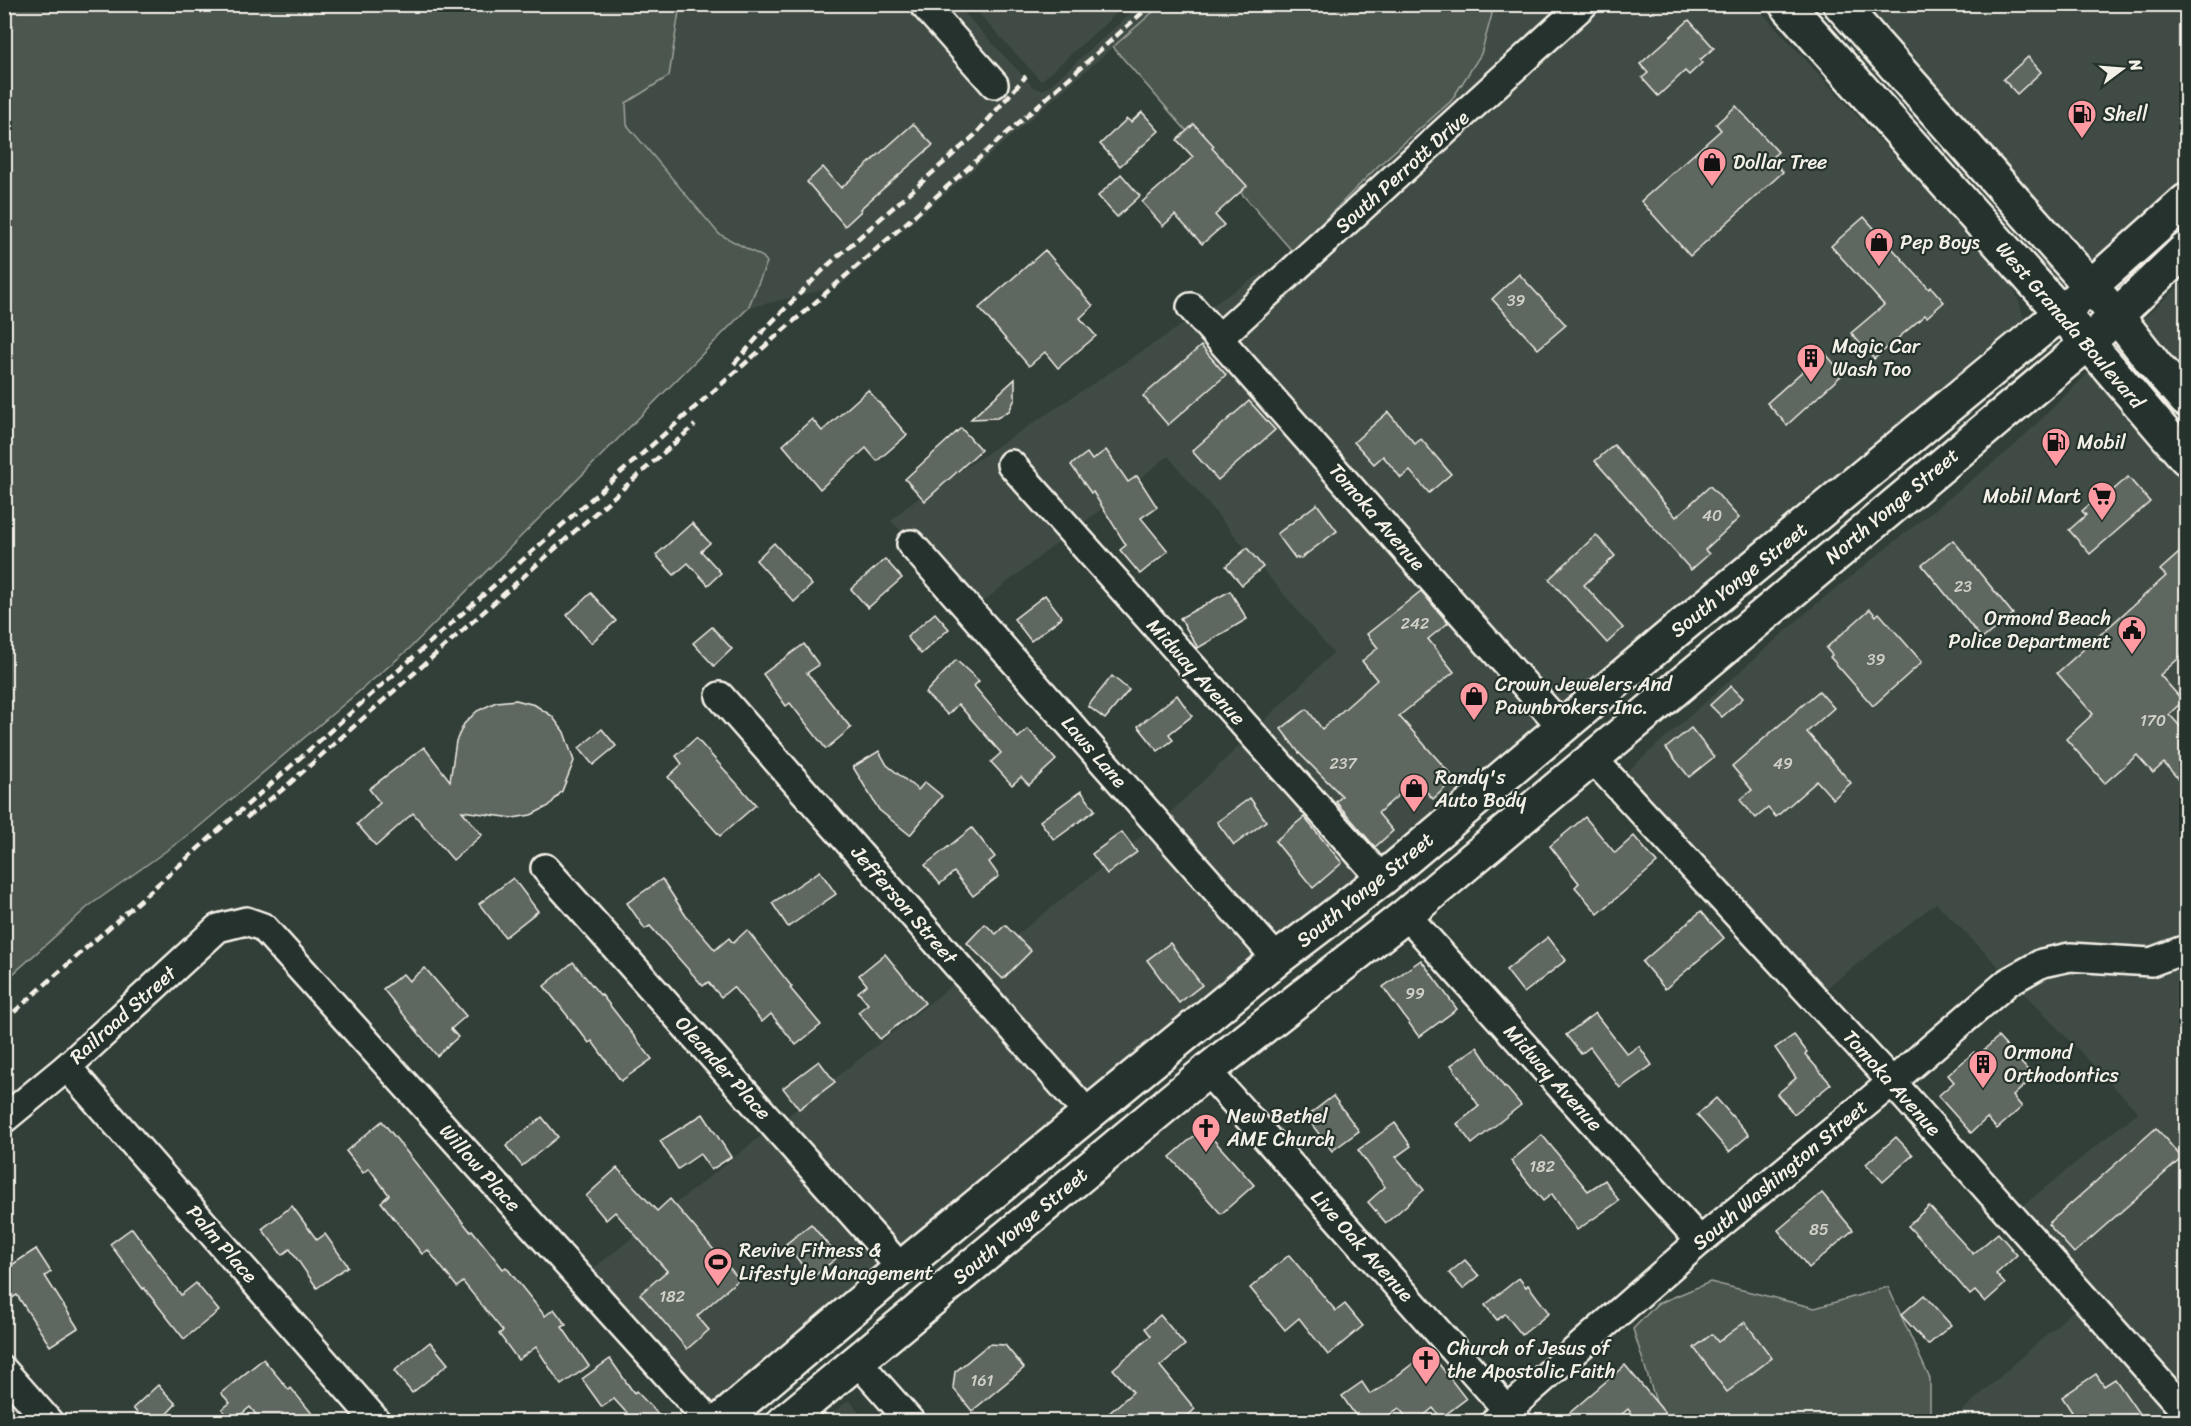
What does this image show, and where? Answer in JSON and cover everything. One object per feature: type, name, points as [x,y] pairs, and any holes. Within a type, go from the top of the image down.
[{"type":"main road","name":"West Granada Boulevard","points":[[1786,4],[2088,343],[2187,458]]},
{"type":"main road","name":"West Granada Boulevard","points":[[1840,4],[2091,286],[2155,365],[2187,400]]},
{"type":"main road","points":[[2091,286],[2187,201]]},
{"type":"main road","name":"North Yonge Street","points":[[1592,758],[2088,343],[2187,249]]},
{"type":"main road","name":"South Yonge Street","points":[[719,1422],[893,1274],[1277,959],[1382,879],[2091,286]]},
{"type":"main road","points":[[1453,874],[1460,852],[1555,765],[1561,750],[1562,727]]},
{"type":"main road","name":"South Yonge Street","points":[[784,1422],[1207,1071],[1406,915],[1592,758]]},
{"type":"main road","points":[[857,1361],[862,1324],[893,1274]]},
{"type":"street","points":[[923,4],[994,84]]},
{"type":"street","name":"South Perrott Drive","points":[[1219,338],[1584,4]]},
{"type":"street","name":"Tomoka Avenue","points":[[1191,307],[1562,727]]},
{"type":"street","name":"Midway Avenue","points":[[1011,464],[1382,879]]},
{"type":"street","name":"Laws Lane","points":[[911,544],[1277,959]]},
{"type":"street","name":"Jefferson Street","points":[[720,696],[1089,1115]]},
{"type":"street","name":"Tomoka Avenue","points":[[1592,758],[1892,1082],[2187,1412]]},
{"type":"street","name":"Oleander Place","points":[[546,868],[893,1274]]},
{"type":"street","name":"Midway Avenue","points":[[1406,915],[1700,1241]]},
{"type":"street","name":"Railroad Street","points":[[4,1119],[66,1067],[218,928],[246,921]]},
{"type":"street","name":"Willow Place","points":[[246,921],[263,927],[710,1422]]},
{"type":"street","name":"South Washington Street","points":[[1507,1418],[1700,1241],[1892,1082],[2008,982],[2042,963],[2070,957],[2151,962],[2187,949]]},
{"type":"street","name":"Palm Place","points":[[66,1067],[377,1422]]},
{"type":"street","name":"Live Oak Avenue","points":[[1207,1071],[1507,1418]]},
{"type":"street","points":[[857,1361],[911,1422]]},
{"type":"street","points":[[4,1371],[49,1422]]},
{"type":"shaded area","points":[[5,4],[680,5],[669,76],[626,103],[627,125],[719,234],[763,257],[767,262],[748,308],[408,650],[194,831],[89,906],[5,981]]},
{"type":"shaded area","points":[[1484,4],[1492,14],[1481,54],[1451,101],[1379,165],[1293,252],[1113,47],[1161,5]]},
{"type":"shaded area","points":[[1600,4],[1755,5],[2014,286],[2024,319],[2003,342],[1564,711],[1235,339]]},
{"type":"shaded area","points":[[680,5],[908,5],[991,99],[1010,85],[939,5],[957,5],[1033,87],[1042,90],[1140,5],[1161,5],[840,286],[748,308],[767,262],[763,257],[719,234],[627,125],[626,103],[668,76]]},
{"type":"shaded area","points":[[971,5],[1126,5],[1041,81]]},
{"type":"shaded area","points":[[1484,5],[1568,5],[1221,322],[1208,308],[1290,255],[1379,165],[1451,101],[1492,14]]},
{"type":"shaded area","points":[[1864,5],[2186,5],[2186,186],[2098,266],[2004,171]]},
{"type":"shaded area","points":[[2186,280],[2186,382],[2138,323]]},
{"type":"shaded area","points":[[1188,321],[1546,726],[1383,863],[1260,725],[1333,653],[1168,456],[1081,525],[1014,450],[995,463],[1062,539],[980,604],[914,529],[905,535],[891,521],[907,506]]},
{"type":"shaded area","points":[[2093,368],[2186,476],[2186,935],[2178,941],[2150,952],[2004,972],[1936,903],[1825,989],[1623,775],[1815,605],[2013,447]]},
{"type":"shaded area","points":[[1243,742],[1364,878],[1279,944],[1167,816]]},
{"type":"shaded area","points":[[1148,831],[1261,959],[1087,1096],[975,968]]},
{"type":"shaded area","points":[[2186,961],[2186,1394],[2020,1208],[2138,1112],[2019,988],[2046,973],[2070,968]]},
{"type":"shaded area","points":[[956,982],[1069,1111],[901,1251],[784,1119]]},
{"type":"shaded area","points":[[765,1133],[884,1266],[714,1409],[590,1271]]},
{"type":"shaded area","points":[[1710,1282],[1815,1308],[1888,1287],[1930,1379],[1930,1421],[1662,1421],[1633,1329],[1657,1304]]},
{"type":"shaded area","points":[[2077,1307],[2179,1422],[1950,1422]]},
{"type":"shaded area","points":[[849,1400],[867,1421],[822,1421]]},
{"type":"building","points":[[1689,20],[1714,48],[1700,60],[1702,63],[1689,75],[1685,71],[1658,96],[1642,78],[1648,73],[1640,64]]},
{"type":"building","points":[[2028,57],[2041,72],[2017,94],[2003,79]]},
{"type":"building","name":"Dollar Tree","points":[[1736,106],[1778,152],[1771,158],[1783,172],[1690,256],[1641,201],[1721,130],[1716,124]]},
{"type":"building","points":[[1142,112],[1159,131],[1120,166],[1100,144],[1127,119],[1131,122]]},
{"type":"building","points":[[913,124],[933,145],[860,209],[861,211],[845,226],[807,182],[823,167],[841,188]]},
{"type":"building","points":[[1194,124],[1214,146],[1212,148],[1247,186],[1215,215],[1224,225],[1202,244],[1175,215],[1163,226],[1142,202],[1193,157],[1177,140]]},
{"type":"building","points":[[1121,174],[1140,196],[1117,217],[1098,196]]},
{"type":"building","name":"Pep Boys","points":[[1864,217],[1929,289],[1931,287],[1944,302],[1927,317],[1925,315],[1874,359],[1851,333],[1884,305],[1831,246]]},
{"type":"building","points":[[1045,250],[1093,306],[1080,318],[1096,336],[1058,368],[1045,352],[1029,366],[979,308]]},
{"type":"building","points":[[1519,274],[1566,325],[1538,349],[1492,299]]},
{"type":"building","points":[[1201,346],[1226,375],[1168,425],[1143,396]]},
{"type":"building","name":"Magic Car Wash Too","points":[[1824,352],[1843,374],[1787,425],[1767,403]]},
{"type":"building","points":[[1015,379],[1015,399],[1009,411],[997,418],[971,419]]},
{"type":"building","points":[[868,390],[907,435],[877,461],[866,448],[820,489],[783,445],[812,419],[822,431]]},
{"type":"building","points":[[1249,401],[1275,430],[1218,480],[1192,451]]},
{"type":"building","points":[[1388,412],[1415,444],[1421,439],[1451,474],[1429,493],[1410,471],[1401,478],[1383,456],[1374,464],[1354,442]]},
{"type":"building","points":[[961,428],[981,450],[925,501],[905,479]]},
{"type":"building","points":[[1614,445],[1676,517],[1710,486],[1739,518],[1705,550],[1709,554],[1691,570],[1595,461]]},
{"type":"building","points":[[1106,450],[1128,482],[1137,476],[1157,507],[1141,518],[1168,551],[1140,574],[1120,550],[1126,545],[1093,492],[1091,493],[1071,465],[1087,453],[1092,460]]},
{"type":"building","name":"Mobil Mart","points":[[2128,477],[2150,502],[2090,554],[2069,530],[2086,515],[2082,511],[2108,488],[2111,492]]},
{"type":"building","points":[[1317,504],[1337,531],[1301,558],[1295,558],[1277,534]]},
{"type":"building","points":[[692,523],[710,543],[701,551],[721,573],[708,585],[688,563],[674,575],[656,555]]},
{"type":"building","points":[[1596,535],[1615,556],[1584,585],[1623,628],[1607,643],[1549,579]]},
{"type":"building","points":[[1953,540],[2013,614],[1982,639],[1922,565]]},
{"type":"building","points":[[774,543],[812,585],[794,602],[756,560]]},
{"type":"building","points":[[2187,546],[2187,651],[2160,675],[2183,701],[2169,714],[2187,734],[2187,789],[2164,763],[2153,773],[2137,755],[2105,783],[2066,739],[2093,714],[2057,673],[2166,576],[2160,570]]},
{"type":"building","points":[[1247,548],[1263,567],[1242,585],[1226,566]]},
{"type":"building","points":[[885,559],[902,578],[868,608],[851,589]]},
{"type":"building","points":[[1230,591],[1247,619],[1198,648],[1180,618]]},
{"type":"building","points":[[1421,591],[1448,623],[1428,639],[1454,672],[1399,716],[1455,779],[1433,799],[1416,780],[1378,813],[1393,831],[1375,847],[1336,802],[1342,796],[1300,754],[1281,729],[1307,709],[1322,729],[1377,680],[1362,661],[1378,648],[1367,634]]},
{"type":"building","points":[[591,593],[616,621],[591,643],[567,615]]},
{"type":"building","points":[[1045,595],[1062,617],[1031,641],[1014,619]]},
{"type":"building","points":[[1870,609],[1876,616],[1879,613],[1922,662],[1873,706],[1830,657],[1832,655],[1826,648]]},
{"type":"building","points":[[935,613],[949,629],[921,654],[907,637]]},
{"type":"building","points":[[712,627],[732,649],[714,666],[693,643]]},
{"type":"building","points":[[804,644],[819,665],[807,673],[851,728],[826,749],[790,703],[786,706],[763,674]]},
{"type":"building","points":[[956,660],[979,681],[974,686],[1018,738],[1028,729],[1056,760],[1029,785],[1021,777],[1012,785],[991,762],[1001,753],[958,704],[948,715],[925,693]]},
{"type":"building","points":[[1112,676],[1129,690],[1105,719],[1088,706]]},
{"type":"building","points":[[1731,686],[1743,698],[1722,717],[1710,705]]},
{"type":"building","points":[[1819,691],[1834,708],[1807,732],[1851,783],[1833,799],[1817,781],[1776,817],[1768,808],[1756,818],[1740,800],[1752,790],[1732,766]]},
{"type":"building","points":[[1177,695],[1192,716],[1169,734],[1173,740],[1158,751],[1138,726]]},
{"type":"building","points":[[516,700],[535,705],[552,716],[564,732],[574,761],[562,791],[549,806],[531,815],[513,818],[462,811],[482,835],[453,860],[413,813],[376,846],[357,824],[380,803],[369,789],[424,747],[450,781],[456,741],[464,724],[477,711],[496,702]]},
{"type":"building","points":[[1691,728],[1714,757],[1689,777],[1666,748]]},
{"type":"building","points":[[602,729],[616,746],[593,765],[579,748]]},
{"type":"building","points":[[696,738],[756,805],[720,836],[668,777],[682,764],[676,756]]},
{"type":"building","points":[[879,751],[887,765],[918,790],[925,782],[942,796],[910,835],[879,810],[853,767]]},
{"type":"building","points":[[1081,791],[1095,810],[1054,840],[1040,821]]},
{"type":"building","points":[[1250,798],[1266,821],[1234,845],[1217,822]]},
{"type":"building","points":[[1304,817],[1342,863],[1313,888],[1275,841]]},
{"type":"building","points":[[1585,817],[1615,853],[1634,836],[1657,863],[1598,914],[1575,887],[1579,883],[1550,846]]},
{"type":"building","points":[[972,828],[995,857],[989,862],[999,876],[973,896],[954,872],[940,884],[925,865]]},
{"type":"building","points":[[1122,832],[1137,852],[1107,874],[1092,854]]},
{"type":"building","points":[[820,871],[836,894],[788,927],[772,903]]},
{"type":"building","points":[[513,878],[538,911],[505,937],[479,904]]},
{"type":"building","points":[[662,879],[686,916],[715,950],[729,938],[733,943],[747,930],[821,1025],[796,1045],[771,1014],[762,1022],[733,987],[721,997],[708,982],[703,986],[650,926],[645,929],[627,903]]},
{"type":"building","points":[[1701,911],[1724,938],[1665,989],[1642,962]]},
{"type":"building","points":[[985,924],[996,934],[1005,925],[1031,951],[1003,979],[967,943]]},
{"type":"building","points":[[1548,937],[1566,960],[1524,993],[1506,970]]},
{"type":"building","points":[[1170,943],[1202,985],[1179,1003],[1147,960]]},
{"type":"building","points":[[885,954],[925,1003],[880,1039],[858,1012],[868,1004],[858,992],[867,985],[859,975]]},
{"type":"building","points":[[1421,960],[1457,1009],[1419,1037],[1383,987]]},
{"type":"building","points":[[573,962],[652,1059],[621,1081],[592,1041],[589,1043],[544,986]]},
{"type":"building","points":[[425,968],[466,1016],[451,1029],[458,1037],[437,1056],[383,989],[403,974],[409,981]]},
{"type":"building","points":[[1595,1013],[1627,1054],[1639,1046],[1652,1065],[1620,1088],[1590,1047],[1581,1054],[1566,1035]]},
{"type":"building","points":[[1794,1035],[1807,1052],[1805,1054],[1831,1084],[1794,1114],[1777,1094],[1796,1078],[1775,1048]]},
{"type":"building","name":"Ormond Orthodontics","points":[[1998,1037],[2034,1077],[2013,1096],[2022,1107],[1997,1129],[1987,1118],[1971,1133],[1938,1096],[1954,1082],[1948,1075],[1974,1052],[1977,1056]]},
{"type":"building","points":[[1477,1047],[1504,1087],[1521,1105],[1472,1144],[1457,1124],[1479,1106],[1451,1065]]},
{"type":"building","points":[[819,1061],[835,1082],[799,1109],[783,1088]]},
{"type":"building","points":[[1333,1096],[1359,1131],[1332,1151],[1306,1117]]},
{"type":"building","points":[[1716,1098],[1749,1135],[1729,1152],[1697,1115]]},
{"type":"building","points":[[703,1114],[731,1157],[711,1170],[700,1154],[678,1169],[660,1141]]},
{"type":"building","points":[[542,1117],[558,1137],[522,1166],[506,1146]]},
{"type":"building","points":[[382,1121],[470,1231],[472,1230],[503,1269],[506,1267],[545,1316],[554,1309],[566,1325],[562,1327],[589,1366],[561,1385],[536,1347],[518,1360],[499,1334],[503,1331],[463,1282],[457,1287],[428,1250],[422,1254],[381,1202],[389,1195],[369,1168],[363,1173],[346,1151]]},
{"type":"building","points":[[1395,1123],[1411,1146],[1396,1157],[1424,1190],[1386,1223],[1368,1202],[1385,1187],[1358,1150]]},
{"type":"building","points":[[1203,1128],[1254,1185],[1221,1214],[1170,1157]]},
{"type":"building","points":[[2156,1128],[2182,1158],[2074,1253],[2048,1224]]},
{"type":"building","points":[[1542,1135],[1588,1191],[1605,1180],[1619,1201],[1577,1230],[1552,1194],[1543,1201],[1511,1161]]},
{"type":"building","points":[[1896,1137],[1913,1155],[1883,1182],[1866,1164]]},
{"type":"building","points":[[617,1168],[657,1211],[670,1199],[739,1279],[697,1316],[709,1330],[687,1349],[640,1294],[667,1271],[615,1212],[606,1220],[586,1196]]},
{"type":"building","points":[[1822,1193],[1853,1230],[1809,1268],[1778,1230]]},
{"type":"building","points":[[292,1206],[317,1240],[325,1234],[348,1266],[317,1288],[290,1249],[282,1255],[262,1229]]},
{"type":"building","points":[[1929,1206],[1973,1254],[1998,1233],[2017,1255],[1996,1274],[2005,1284],[1985,1302],[1975,1291],[1970,1295],[1908,1226]]},
{"type":"building","points":[[811,1224],[838,1257],[812,1278],[786,1244]]},
{"type":"building","points":[[132,1228],[181,1295],[196,1283],[219,1311],[184,1339],[110,1244]]},
{"type":"building","points":[[36,1249],[51,1272],[45,1276],[78,1328],[50,1346],[17,1295],[4,1303],[4,1270]]},
{"type":"building","points":[[1289,1255],[1336,1311],[1345,1304],[1363,1326],[1328,1355],[1299,1318],[1285,1330],[1250,1288]]},
{"type":"building","points":[[1465,1260],[1479,1276],[1463,1289],[1449,1273]]},
{"type":"building","points":[[1519,1278],[1526,1287],[1528,1285],[1549,1313],[1522,1335],[1505,1314],[1497,1320],[1485,1305]]},
{"type":"building","points":[[1924,1295],[1951,1325],[1928,1345],[1901,1315]]},
{"type":"building","points":[[1160,1315],[1185,1345],[1160,1366],[1195,1409],[1181,1422],[1099,1422],[1133,1392],[1113,1369],[1151,1336],[1145,1328]]},
{"type":"building","points":[[1745,1322],[1772,1358],[1727,1392],[1694,1348],[1712,1334],[1718,1342]]},
{"type":"building","points":[[430,1342],[448,1364],[412,1393],[394,1371]]},
{"type":"building","points":[[989,1344],[1005,1345],[1024,1368],[972,1411],[953,1388],[955,1372]]},
{"type":"building","points":[[1429,1351],[1466,1399],[1441,1418],[1433,1408],[1416,1422],[1410,1422],[1399,1408],[1379,1422],[1360,1422],[1342,1396],[1362,1382],[1370,1394]]},
{"type":"building","points":[[263,1359],[319,1422],[262,1422],[250,1407],[232,1422],[222,1409],[230,1403],[221,1393]]},
{"type":"building","points":[[610,1359],[634,1393],[636,1391],[666,1422],[635,1422],[614,1399],[602,1407],[582,1379]]},
{"type":"building","points":[[1625,1365],[1665,1413],[1655,1422],[1638,1422],[1628,1409],[1613,1422],[1559,1422]]},
{"type":"building","points":[[2096,1374],[2104,1386],[2115,1379],[2140,1415],[2130,1422],[2058,1422],[2072,1412],[2062,1397]]},
{"type":"building","points":[[158,1385],[176,1404],[159,1422],[145,1422],[133,1408]]},
{"type":"railway","points":[[4,1021],[1152,4]]},
{"type":"railway","points":[[734,364],[827,266],[975,135],[1026,76]]},
{"type":"railway","points":[[246,818],[282,790],[695,425]]},
{"type":"place","name":"Shell","points":[[2082,140]]},
{"type":"place","name":"Dollar Tree","points":[[1712,188]]},
{"type":"place","name":"Pep Boys","points":[[1879,268]]},
{"type":"place","name":"Magic Car Wash Too","points":[[1811,384]]},
{"type":"place","name":"Mobil","points":[[2056,468]]},
{"type":"place","name":"Mobil Mart","points":[[2102,522]]},
{"type":"place","name":"Ormond Beach Police Department","points":[[2132,656]]},
{"type":"place","name":"Crown Jewelers And Pawnbrokers Inc.","points":[[1474,722]]},
{"type":"place","name":"Randy's Auto Body","points":[[1414,814]]},
{"type":"place","name":"Ormond Orthodontics","points":[[1983,1090]]},
{"type":"place","name":"New Bethel AME Church","points":[[1206,1154]]},
{"type":"place","name":"Revive Fitness & Lifestyle Management","points":[[718,1288]]},
{"type":"place","name":"Church of Jesus of the Apostolic Faith","points":[[1426,1386]]}]
